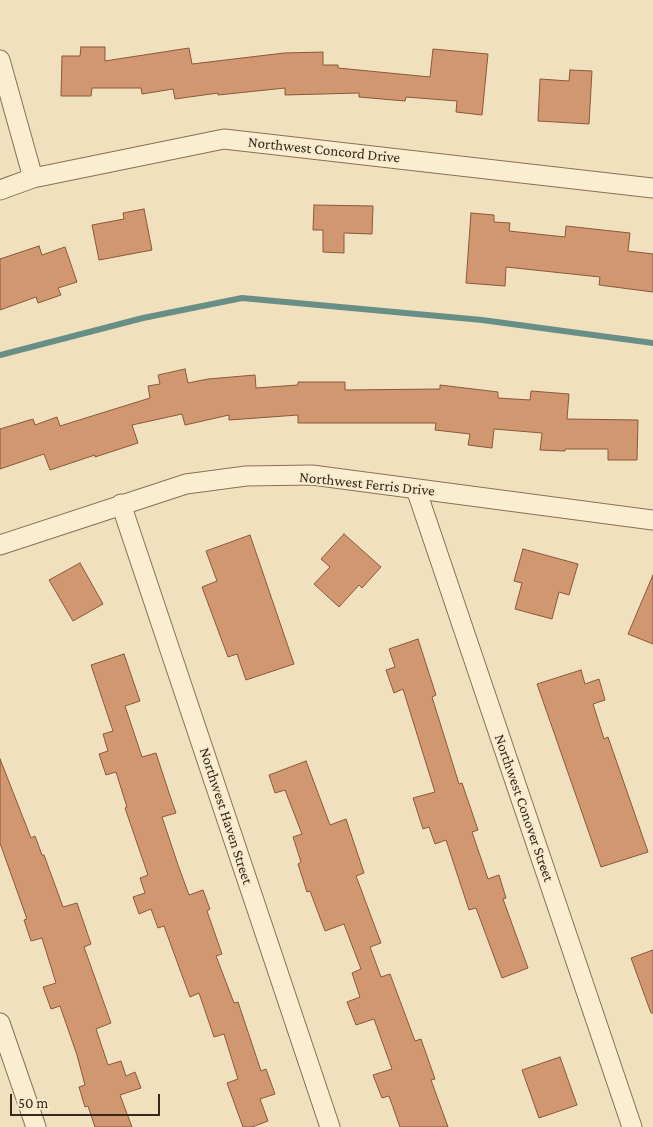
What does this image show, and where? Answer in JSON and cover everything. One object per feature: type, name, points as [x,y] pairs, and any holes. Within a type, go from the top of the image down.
[{"type":"street","points":[[0,60],[33,178]]},
{"type":"street","name":"Northwest Concord Drive","points":[[0,190],[33,178],[224,139],[653,188]]},
{"type":"street","name":"Northwest Ferris Drive","points":[[0,546],[121,504],[186,484],[246,476],[312,475],[653,520]]},
{"type":"street","name":"Northwest Conover Street","points":[[416,489],[632,1127]]},
{"type":"street","name":"Northwest Haven Street","points":[[121,504],[330,1127]]},
{"type":"street","points":[[0,1023],[36,1127]]},
{"type":"building","points":[[81,47],[105,47],[105,61],[189,48],[192,64],[284,53],[323,52],[323,65],[338,65],[338,68],[430,77],[433,49],[488,54],[482,115],[456,112],[457,101],[406,97],[405,101],[359,97],[359,93],[285,95],[285,88],[218,95],[218,93],[175,99],[173,89],[142,94],[141,88],[92,88],[91,96],[61,96],[62,56],[80,56]]},
{"type":"building","points":[[570,70],[592,71],[589,124],[538,121],[540,79],[569,81]]},
{"type":"building","points":[[314,205],[373,206],[372,234],[344,233],[344,253],[323,252],[323,230],[313,230]]},
{"type":"building","points":[[144,209],[152,250],[99,260],[92,225],[124,219],[123,213]]},
{"type":"building","points":[[471,213],[494,215],[494,222],[510,223],[509,231],[565,237],[566,226],[630,233],[628,251],[653,254],[653,292],[599,285],[600,277],[506,267],[505,286],[466,283]]},
{"type":"building","points":[[39,246],[42,255],[65,247],[77,282],[58,288],[61,295],[38,303],[36,297],[0,310],[0,259]]},
{"type":"building","points":[[185,369],[188,383],[208,379],[255,375],[256,388],[298,385],[298,382],[345,382],[345,390],[440,389],[440,385],[498,392],[498,398],[530,400],[531,391],[569,394],[567,419],[638,420],[637,460],[608,460],[608,449],[540,450],[542,433],[494,429],[492,448],[468,445],[470,434],[435,430],[436,423],[298,423],[298,415],[229,420],[229,415],[185,425],[182,414],[132,425],[138,443],[95,457],[95,455],[50,470],[44,454],[0,469],[0,429],[33,419],[35,425],[57,417],[60,426],[150,398],[148,386],[160,384],[158,375]]},
{"type":"building","points":[[344,534],[381,567],[362,588],[359,585],[339,607],[314,584],[330,567],[321,559]]},
{"type":"building","points":[[250,535],[294,664],[246,680],[237,654],[228,657],[202,587],[217,581],[206,551]]},
{"type":"building","points":[[523,549],[578,564],[569,595],[559,592],[552,619],[515,609],[522,583],[514,581]]},
{"type":"building","points":[[80,563],[103,604],[73,621],[49,580]]},
{"type":"building","points":[[653,575],[653,644],[628,634]]},
{"type":"building","points":[[418,639],[436,695],[432,697],[459,784],[462,783],[478,830],[472,832],[488,879],[499,875],[506,898],[503,899],[528,968],[502,978],[476,908],[469,910],[446,840],[435,844],[429,827],[423,829],[413,798],[435,792],[403,689],[394,693],[386,670],[395,667],[389,649]]},
{"type":"building","points":[[124,654],[140,701],[125,706],[142,757],[156,753],[176,813],[162,817],[178,865],[189,895],[203,890],[210,909],[207,911],[222,954],[216,956],[234,1003],[238,1002],[261,1071],[266,1069],[275,1094],[260,1099],[268,1121],[252,1127],[243,1127],[227,1083],[238,1079],[224,1034],[214,1037],[199,993],[190,997],[164,926],[158,928],[151,909],[139,914],[133,897],[145,893],[140,878],[148,875],[125,808],[127,807],[116,772],[106,775],[99,754],[108,751],[103,734],[113,731],[91,665]]},
{"type":"building","points":[[581,670],[585,684],[599,679],[605,700],[593,704],[604,739],[608,737],[648,852],[601,867],[537,684]]},
{"type":"building","points":[[0,759],[31,838],[35,836],[42,855],[44,855],[63,907],[77,903],[91,944],[84,947],[111,1023],[96,1029],[108,1065],[121,1061],[126,1076],[135,1072],[141,1088],[120,1095],[132,1127],[95,1127],[88,1106],[85,1107],[79,1087],[85,1085],[60,1006],[51,1009],[43,987],[56,983],[42,938],[31,941],[24,920],[27,919],[0,843]]},
{"type":"building","points":[[306,761],[330,825],[346,819],[364,873],[356,876],[381,943],[370,947],[381,977],[390,974],[415,1041],[421,1039],[435,1079],[431,1080],[448,1127],[400,1127],[389,1096],[382,1098],[373,1075],[392,1069],[374,1019],[356,1025],[347,1002],[360,997],[352,973],[361,969],[344,924],[325,931],[310,891],[307,892],[298,864],[301,862],[293,837],[302,834],[285,790],[275,793],[269,775]]},
{"type":"building","points":[[653,950],[653,1013],[651,1013],[631,958]]},
{"type":"building","points":[[560,1057],[577,1105],[539,1118],[522,1070]]},
{"type":"waterway","points":[[0,355],[143,318],[242,298],[482,320],[653,343]]}]
